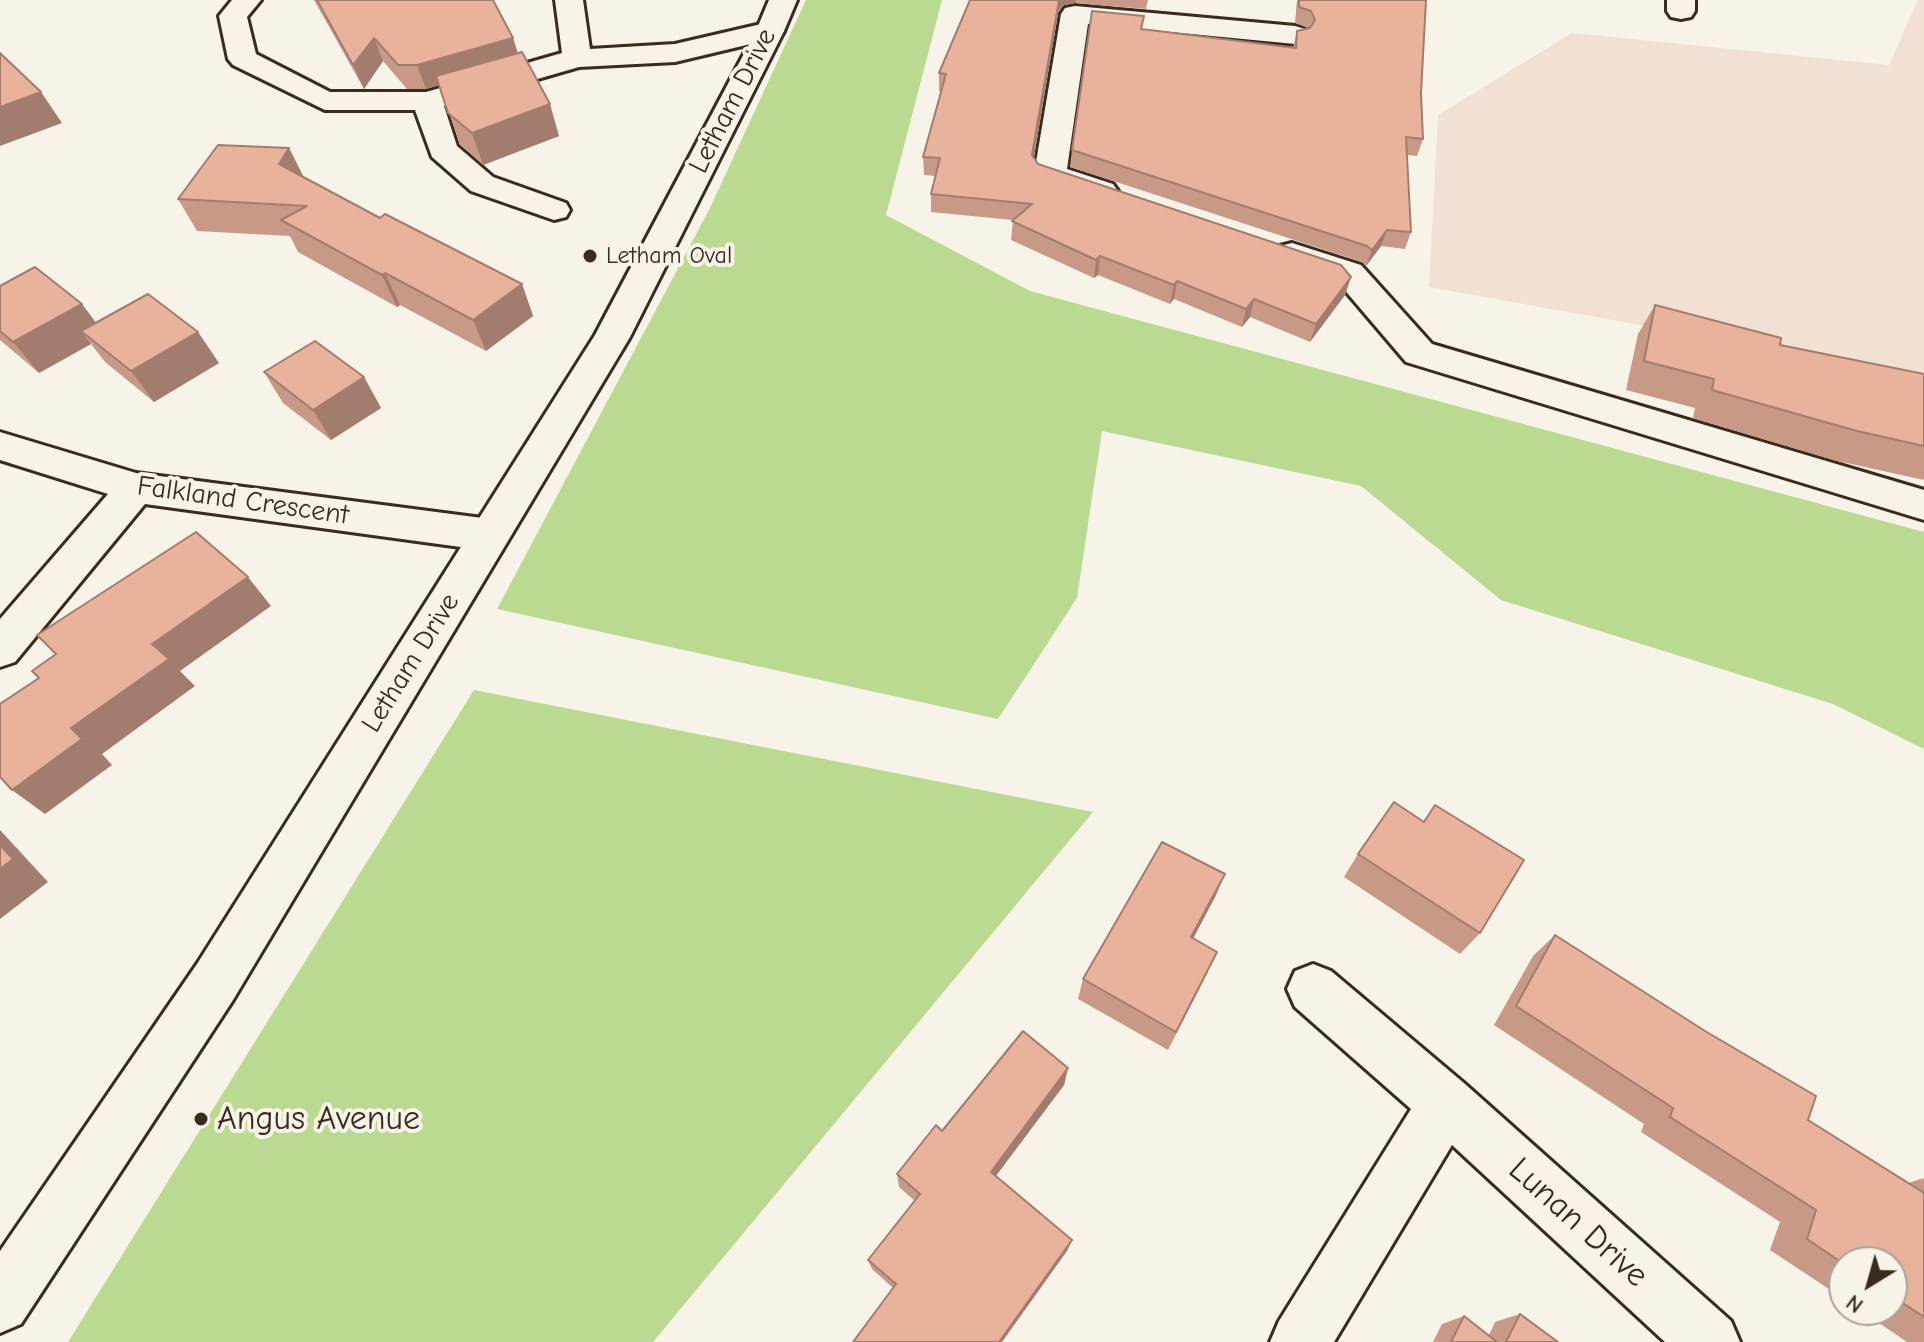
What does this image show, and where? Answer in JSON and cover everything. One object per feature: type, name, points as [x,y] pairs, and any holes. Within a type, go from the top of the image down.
[{"type":"street","points":[[247,0],[233,16],[243,59],[325,101],[427,101],[577,58],[675,53],[776,15]]},
{"type":"street","points":[[569,0],[577,58]]},
{"type":"street","points":[[1125,199],[1050,174],[1075,14],[1295,35]]},
{"type":"street","name":"Letham Drive","points":[[0,1303],[215,982],[612,337],[776,15]]},
{"type":"street","points":[[427,101],[443,150],[482,184],[554,210]]},
{"type":"street","points":[[1259,243],[1349,273],[1419,353],[1924,505]]},
{"type":"street","name":"Falkland Crescent","points":[[0,446],[136,488],[490,535]]},
{"type":"street","points":[[0,649],[136,488]]},
{"type":"street","name":"Lunan Drive","points":[[1313,989],[1446,1103],[1710,1342]]},
{"type":"street","points":[[1300,1342],[1446,1103]]},
{"type":"shaded area","points":[[1918,0],[1924,0],[1924,376],[1429,287],[1438,115],[1572,33],[1889,65]]},
{"type":"green space","points":[[806,0],[942,0],[886,215],[1030,291],[1924,532],[1924,749],[1833,704],[1501,600],[1361,486],[1102,431],[1077,598],[998,719],[497,609],[710,208]]},
{"type":"green space","points":[[474,690],[1093,812],[653,1342],[68,1342]]},
{"type":"building","points":[[317,0],[493,0],[513,38],[417,65],[398,65],[374,38],[353,65]]},
{"type":"building","points":[[970,0],[1059,0],[1032,155],[1038,164],[1341,265],[1351,277],[1316,324],[1254,299],[1246,309],[1177,281],[1174,285],[1100,256],[1096,260],[1012,221],[1032,204],[931,194],[940,158],[923,157],[946,74],[939,73]]},
{"type":"building","points":[[1299,0],[1426,0],[1421,93],[1423,139],[1406,137],[1411,232],[1387,230],[1372,250],[1072,150],[1092,11],[1144,16],[1141,29],[1296,48],[1297,31],[1310,28],[1315,20],[1311,11],[1299,7]]},
{"type":"building","points":[[522,52],[550,104],[472,133],[448,113],[436,76]]},
{"type":"building","points":[[0,53],[41,92],[0,107]]},
{"type":"building","points":[[218,145],[289,148],[279,164],[380,218],[385,214],[522,284],[473,320],[281,220],[307,206],[178,199]]},
{"type":"building","points":[[35,267],[82,304],[13,342],[0,331],[0,286]]},
{"type":"building","points":[[148,294],[198,332],[131,371],[81,331]]},
{"type":"building","points":[[1655,305],[1781,338],[1780,345],[1924,374],[1924,446],[1857,431],[1712,390],[1714,379],[1644,361]]},
{"type":"building","points":[[315,341],[364,377],[313,410],[264,372]]},
{"type":"building","points":[[196,532],[248,577],[152,644],[169,659],[71,728],[82,739],[12,790],[0,777],[0,704],[39,678],[32,671],[56,654],[37,635]]},
{"type":"building","points":[[1394,802],[1424,822],[1435,805],[1524,860],[1480,933],[1358,854]]},
{"type":"building","points":[[1162,842],[1225,874],[1191,937],[1217,952],[1176,1032],[1083,979]]},
{"type":"building","points":[[0,845],[13,859],[0,869]]},
{"type":"building","points":[[1555,935],[1705,1031],[1816,1096],[1808,1120],[1924,1193],[1924,1317],[1908,1306],[1908,1246],[1828,1246],[1828,1253],[1807,1239],[1816,1210],[1670,1117],[1673,1108],[1516,1006]]},
{"type":"building","points":[[1023,1031],[1068,1068],[991,1172],[1072,1240],[999,1342],[853,1342],[896,1284],[868,1260],[920,1194],[897,1174],[936,1125],[942,1131]]},
{"type":"building","points":[[1520,1314],[1558,1342],[1506,1342]]},
{"type":"building","points":[[1464,1316],[1497,1342],[1451,1342]]},
{"type":"place","name":"Letham Oval","points":[[590,256]]},
{"type":"place","name":"Angus Avenue","points":[[201,1119]]}]
